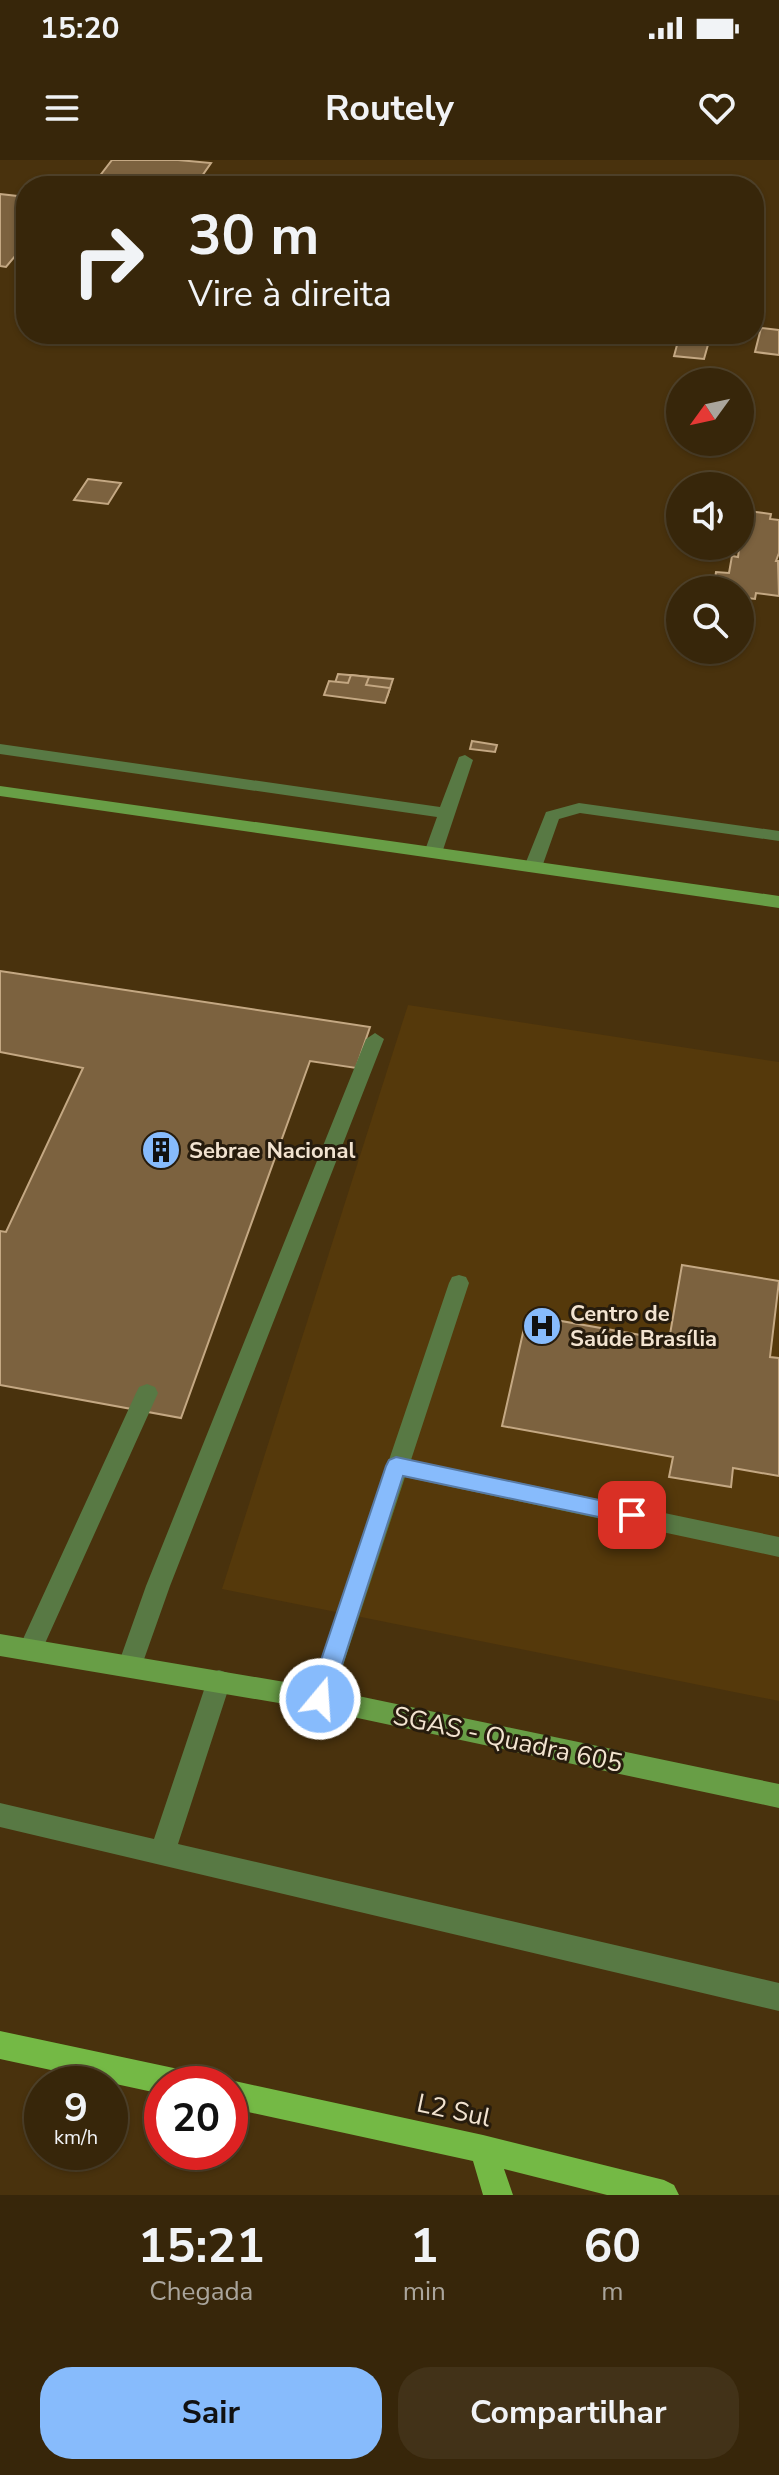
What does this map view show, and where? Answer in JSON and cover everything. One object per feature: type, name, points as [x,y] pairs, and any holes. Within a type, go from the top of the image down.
[{"type":"main road","points":[[0,2045],[144,2076]]},
{"type":"main road","name":"L2 Sul","points":[[248,2098],[483,2149],[664,2195]]},
{"type":"main road","points":[[483,2149],[498,2195]]},
{"type":"street","points":[[0,791],[779,902]]},
{"type":"street","name":"SGAS - Quadra 605","points":[[0,1645],[320,1699],[779,1796]]},
{"type":"lane","points":[[0,749],[446,813]]},
{"type":"lane","points":[[433,853],[465,760]]},
{"type":"lane","points":[[533,867],[552,816],[579,808],[779,836]]},
{"type":"lane","points":[[130,1665],[158,1586],[375,1039]]},
{"type":"lane","points":[[320,1699],[459,1283]]},
{"type":"lane","points":[[30,1650],[147,1393]]},
{"type":"lane","points":[[396,1466],[779,1547]]},
{"type":"lane","points":[[162,1853],[219,1681]]},
{"type":"lane","points":[[0,1815],[779,1997]]},
{"type":"shaded area","name":"Centro de Saúde Brasília","points":[[408,1005],[779,1062],[779,1701],[222,1589]]},
{"type":"building","points":[[112,160],[211,163],[202,176],[100,176]]},
{"type":"building","points":[[0,194],[16,196],[16,255],[6,267],[0,266]]},
{"type":"building","points":[[764,328],[779,330],[779,355],[755,352],[757,344],[764,344]]},
{"type":"building","points":[[677,344],[708,344],[704,359],[674,356]]},
{"type":"building","points":[[88,479],[121,483],[108,504],[74,500]]},
{"type":"building","points":[[754,512],[771,514],[770,519],[779,520],[779,553],[776,561],[779,596],[756,593],[754,599],[754,576],[715,576],[716,572],[729,573],[731,560],[754,560]]},
{"type":"building","points":[[338,674],[393,679],[387,697],[332,692]]},
{"type":"building","points":[[351,675],[369,677],[366,685],[390,688],[385,703],[324,695],[329,681],[348,683]]},
{"type":"building","points":[[472,741],[497,745],[495,752],[470,749]]},
{"type":"building","name":"Sebrae Nacional","points":[[0,971],[370,1027],[356,1068],[310,1061],[181,1418],[0,1385],[0,1231],[6,1232],[83,1068],[0,1052]]},
{"type":"building","points":[[682,1265],[779,1281],[770,1357],[779,1358],[779,1476],[733,1468],[731,1487],[669,1477],[673,1457],[502,1426],[527,1315],[669,1340]]},
{"type":"place","name":"Sebrae Nacional","points":[[161,1150]]},
{"type":"place","name":"Centro de Saúde Brasília","points":[[542,1326]]},
{"type":"route","points":[[320,1699],[396,1466],[632,1515]]}]
